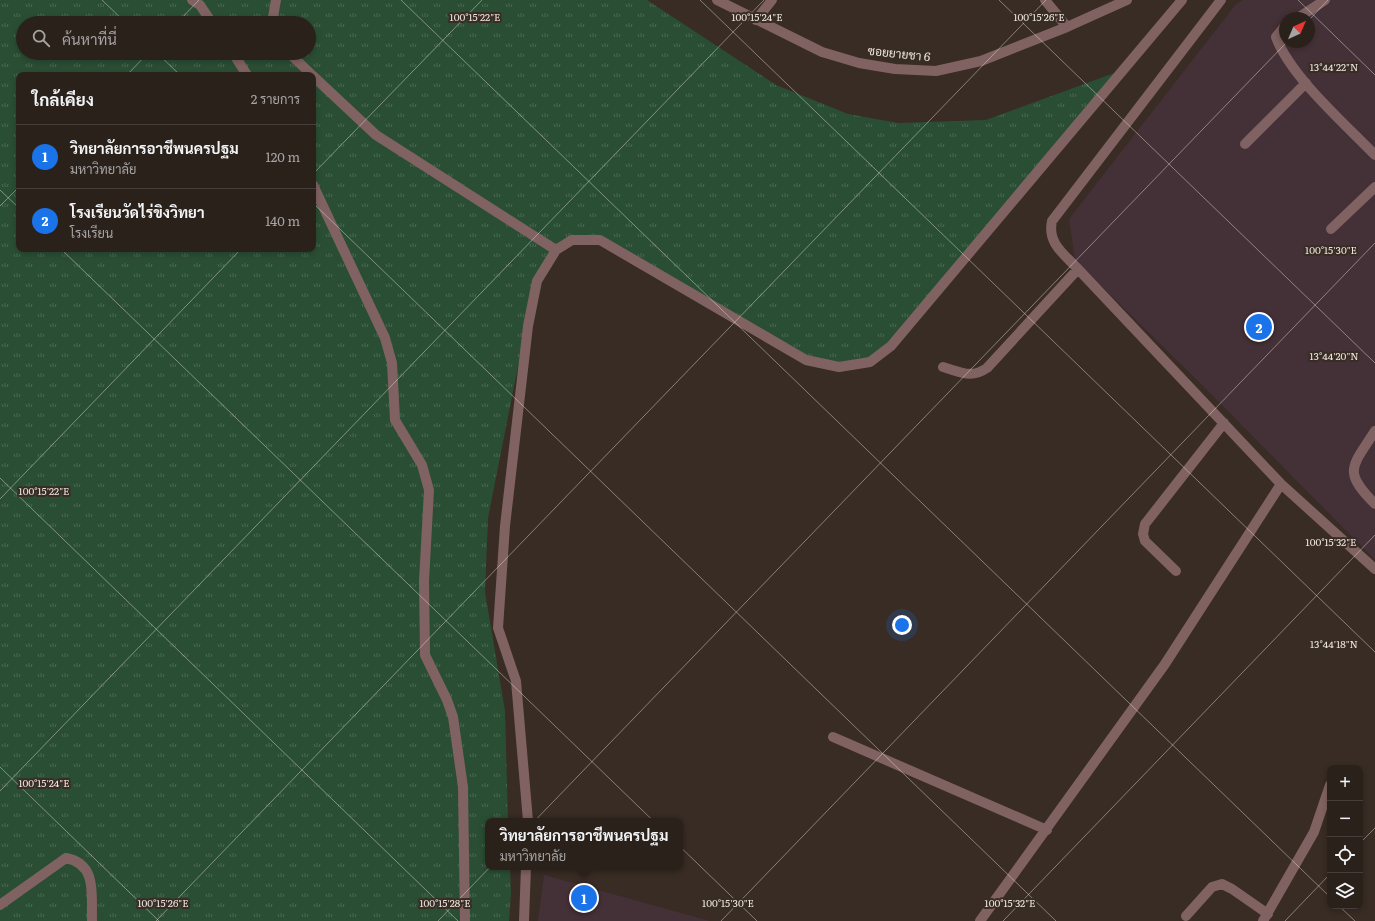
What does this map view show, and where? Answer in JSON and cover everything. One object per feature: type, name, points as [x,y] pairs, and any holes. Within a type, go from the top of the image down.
[{"type":"street","points":[[192,0],[200,5],[207,16]]},
{"type":"street","points":[[273,16],[276,0]]},
{"type":"street","name":"ซอยยายชา 6","points":[[717,0],[822,52],[859,63],[895,69],[936,71],[981,61],[1127,0]]},
{"type":"street","points":[[756,20],[772,0]]},
{"type":"street","points":[[1045,0],[1067,26]]},
{"type":"street","points":[[528,818],[516,681],[498,628],[505,526],[528,326],[538,281],[556,250],[572,240],[600,240],[806,360],[839,367],[870,362],[891,346],[1182,0]]},
{"type":"street","points":[[1221,0],[1052,221],[1050,231],[1054,242],[1078,269],[1281,484],[1375,569]]},
{"type":"street","points":[[1307,12],[1325,0]]},
{"type":"street","points":[[1279,33],[1276,37],[1279,46]]},
{"type":"street","points":[[1280,48],[1306,83],[1375,155]]},
{"type":"street","points":[[237,60],[245,72]]},
{"type":"street","points":[[296,60],[308,72]]},
{"type":"street","points":[[316,80],[376,135],[556,250]]},
{"type":"street","points":[[1245,144],[1306,83]]},
{"type":"street","points":[[1331,229],[1375,187]]},
{"type":"street","points":[[316,191],[385,338],[392,364],[395,420],[422,464],[429,490],[424,581],[425,655],[447,700],[453,717],[463,787],[465,921]]},
{"type":"street","points":[[943,367],[977,375],[987,368],[1078,269]]},
{"type":"street","points":[[1176,571],[1145,541],[1143,534],[1145,524],[1224,423]]},
{"type":"street","points":[[1375,431],[1357,459],[1353,472],[1356,483],[1375,504]]},
{"type":"street","points":[[980,921],[1047,830],[1165,664],[1281,484]]},
{"type":"street","points":[[833,737],[1047,830]]},
{"type":"street","points":[[1186,916],[1212,887],[1222,884],[1265,917],[1314,832],[1327,795]]},
{"type":"street","points":[[0,905],[66,858],[76,860],[86,868],[90,876],[92,921]]},
{"type":"street","points":[[524,921],[526,870]]},
{"type":"shaded area","points":[[1243,0],[1375,0],[1375,560],[1211,394],[1075,260],[1069,219],[1236,4]]},
{"type":"shaded area","points":[[544,875],[710,921],[538,921]]},
{"type":"green space","points":[[0,0],[647,0],[776,85],[848,114],[898,123],[986,120],[1117,72],[930,300],[870,361],[841,366],[805,358],[600,239],[570,240],[552,252],[526,326],[488,518],[485,592],[505,711],[508,818],[485,818],[485,870],[510,870],[511,893],[509,921],[0,921]]},
{"type":"place","name":"โรงเรียนวัดไร่ขิงวิทยา","points":[[1259,327]]},
{"type":"place","name":"วิทยาลัยการอาชีพนครปฐม","points":[[584,898]]}]
